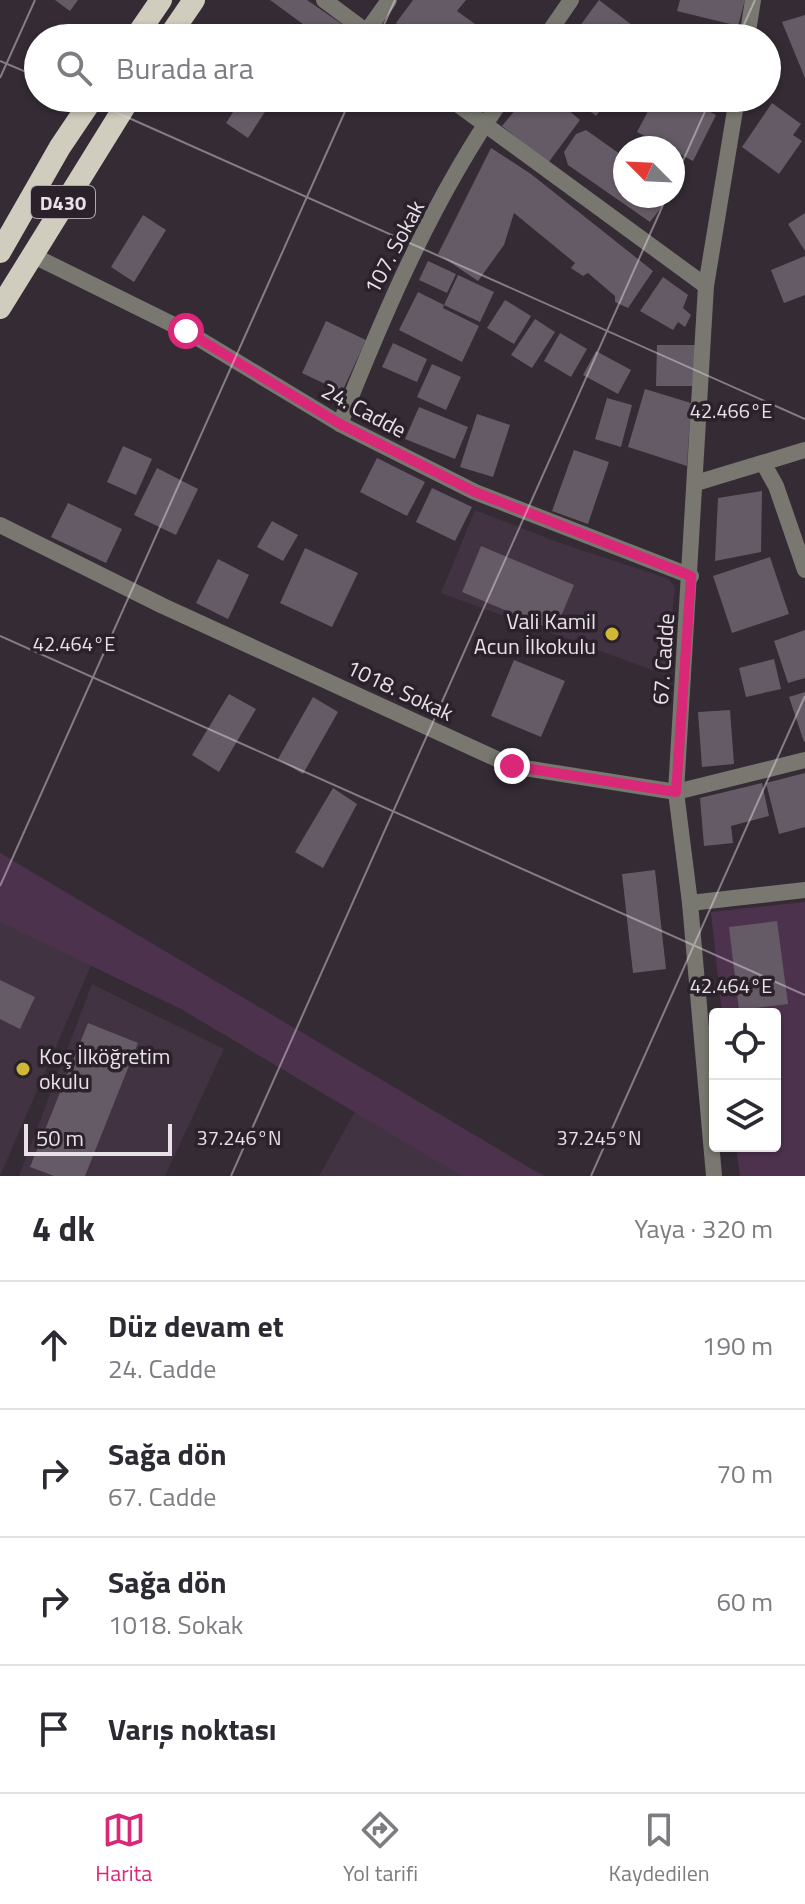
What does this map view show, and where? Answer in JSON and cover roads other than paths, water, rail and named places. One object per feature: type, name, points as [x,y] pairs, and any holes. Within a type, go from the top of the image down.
[{"type":"highway","points":[[145,24],[161,0]]},
{"type":"highway","points":[[178,24],[194,0]]},
{"type":"highway","name":"D430","points":[[0,252],[84,112]]},
{"type":"highway","name":"D430","points":[[0,308],[30,254],[121,112]]},
{"type":"street","points":[[324,0],[356,24]]},
{"type":"street","points":[[377,24],[389,0]]},
{"type":"street","points":[[555,24],[571,0]]},
{"type":"street","points":[[749,24],[753,0]]},
{"type":"street","points":[[466,112],[706,286]]},
{"type":"street","name":"107. Sokak","points":[[340,424],[391,294],[493,112]]},
{"type":"street","name":"67. Cadde","points":[[714,1176],[690,903],[676,792],[706,286],[735,112]]},
{"type":"street","name":"24. Cadde","points":[[30,254],[186,331],[340,424],[475,492],[691,576]]},
{"type":"street","points":[[696,483],[805,450]]},
{"type":"street","points":[[763,463],[776,486],[805,570]]},
{"type":"street","name":"1018. Sokak","points":[[0,525],[163,606],[512,766],[676,792],[805,760]]},
{"type":"street","points":[[690,903],[805,890]]},
{"type":"place","name":"Vali Kamil Acun İlkokulu","points":[[612,634]]},
{"type":"place","name":"Koç İlköğretim okulu","points":[[23,1069]]}]
